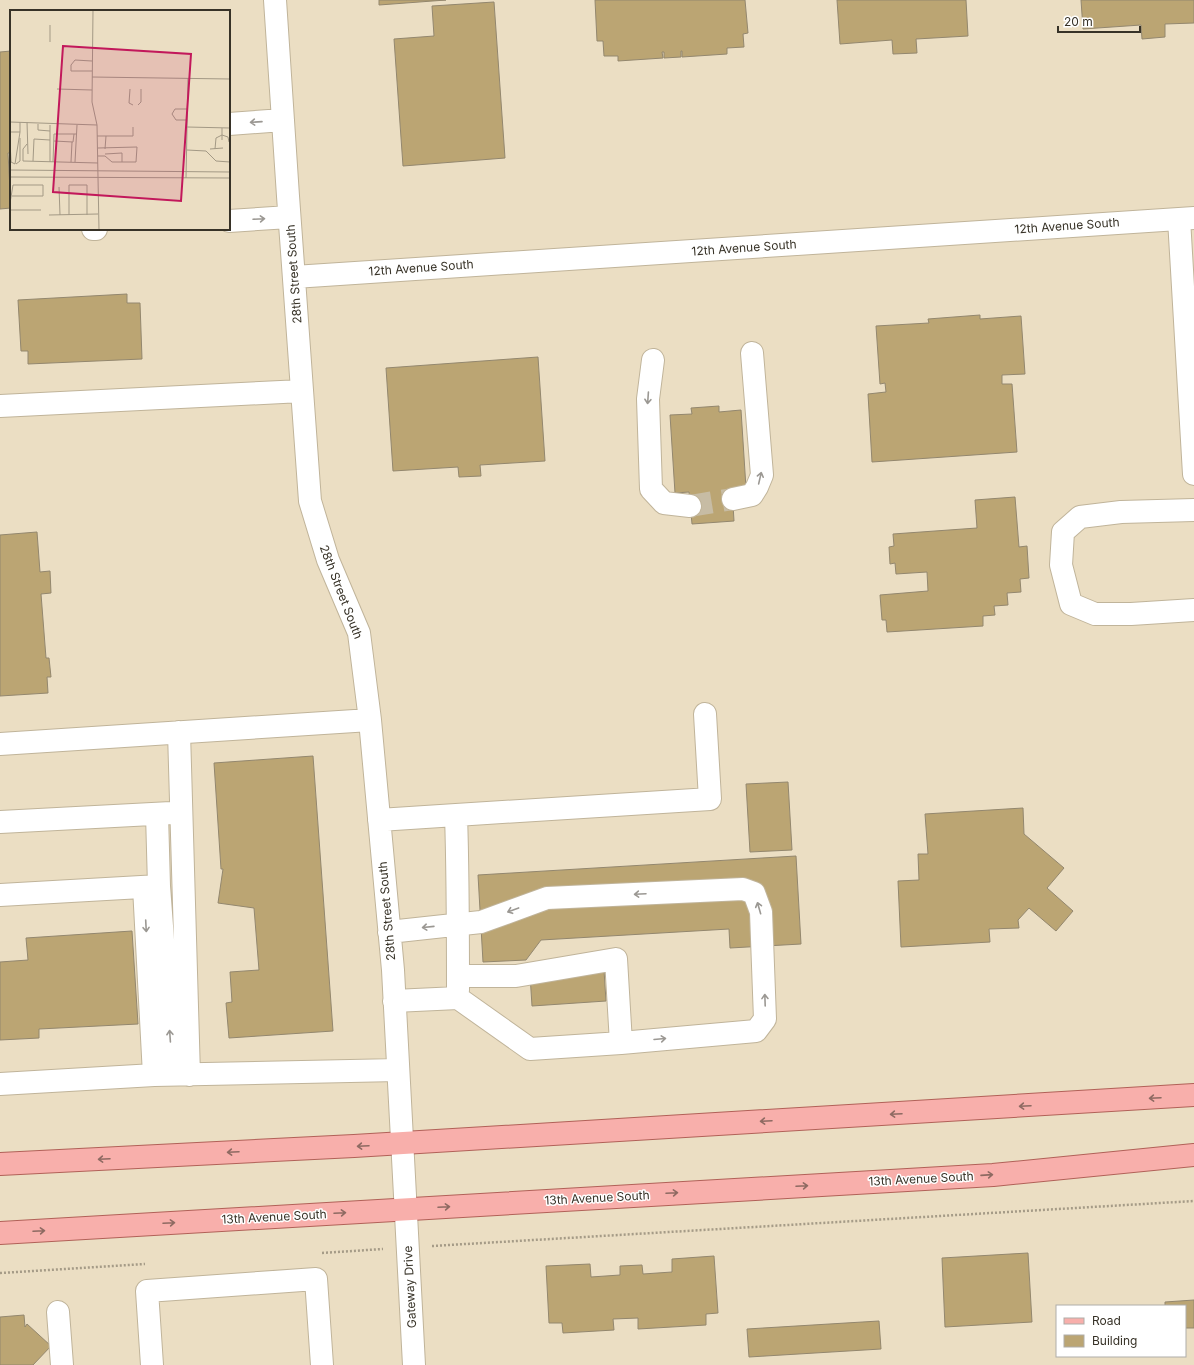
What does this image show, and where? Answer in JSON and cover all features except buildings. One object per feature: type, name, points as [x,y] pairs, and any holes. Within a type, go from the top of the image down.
[{"type":"main road","points":[[0,1164],[402,1143],[1194,1095]]},
{"type":"main road","name":"13th Avenue South","points":[[0,1233],[993,1175],[1194,1155]]},
{"type":"street","name":"28th Street South","points":[[276,0],[310,501],[328,560],[359,633],[370,720],[389,932],[406,1209]]},
{"type":"street","points":[[230,124],[283,120]]},
{"type":"street","points":[[230,221],[290,217]]},
{"type":"street","points":[[1187,219],[1194,474]]},
{"type":"street","name":"12th Avenue South","points":[[294,277],[1187,219]]},
{"type":"street","points":[[732,499],[752,495],[762,475],[752,353]]},
{"type":"street","points":[[653,360],[648,400],[651,489],[664,503],[690,506]]},
{"type":"street","points":[[0,406],[302,391]]},
{"type":"street","points":[[1194,510],[1121,512],[1080,517],[1063,532],[1061,565],[1072,604],[1095,614],[1131,614],[1194,610]]},
{"type":"street","points":[[379,820],[710,799],[705,714]]},
{"type":"street","points":[[0,744],[370,720]]},
{"type":"street","points":[[172,1075],[182,813],[179,732]]},
{"type":"street","points":[[0,822],[182,813]]},
{"type":"street","points":[[157,814],[152,886],[172,1075]]},
{"type":"street","points":[[456,815],[458,873],[458,998]]},
{"type":"street","points":[[0,895],[152,886]]},
{"type":"street","points":[[389,932],[481,922],[546,898],[743,889],[754,893],[761,912],[765,1019],[756,1031],[622,1043],[530,1049],[458,998],[394,1001]]},
{"type":"street","points":[[458,976],[516,976],[616,959],[622,1043]]},
{"type":"street","points":[[0,1084],[172,1075],[398,1070]]},
{"type":"street","name":"Gateway Drive","points":[[406,1209],[414,1365]]},
{"type":"street","points":[[152,1365],[147,1291],[316,1279],[322,1365]]},
{"type":"street","points":[[58,1312],[62,1365]]},
{"type":"path","points":[[473,1244],[1194,1201]]},
{"type":"tunnel","points":[[690,506],[733,499]]}]
